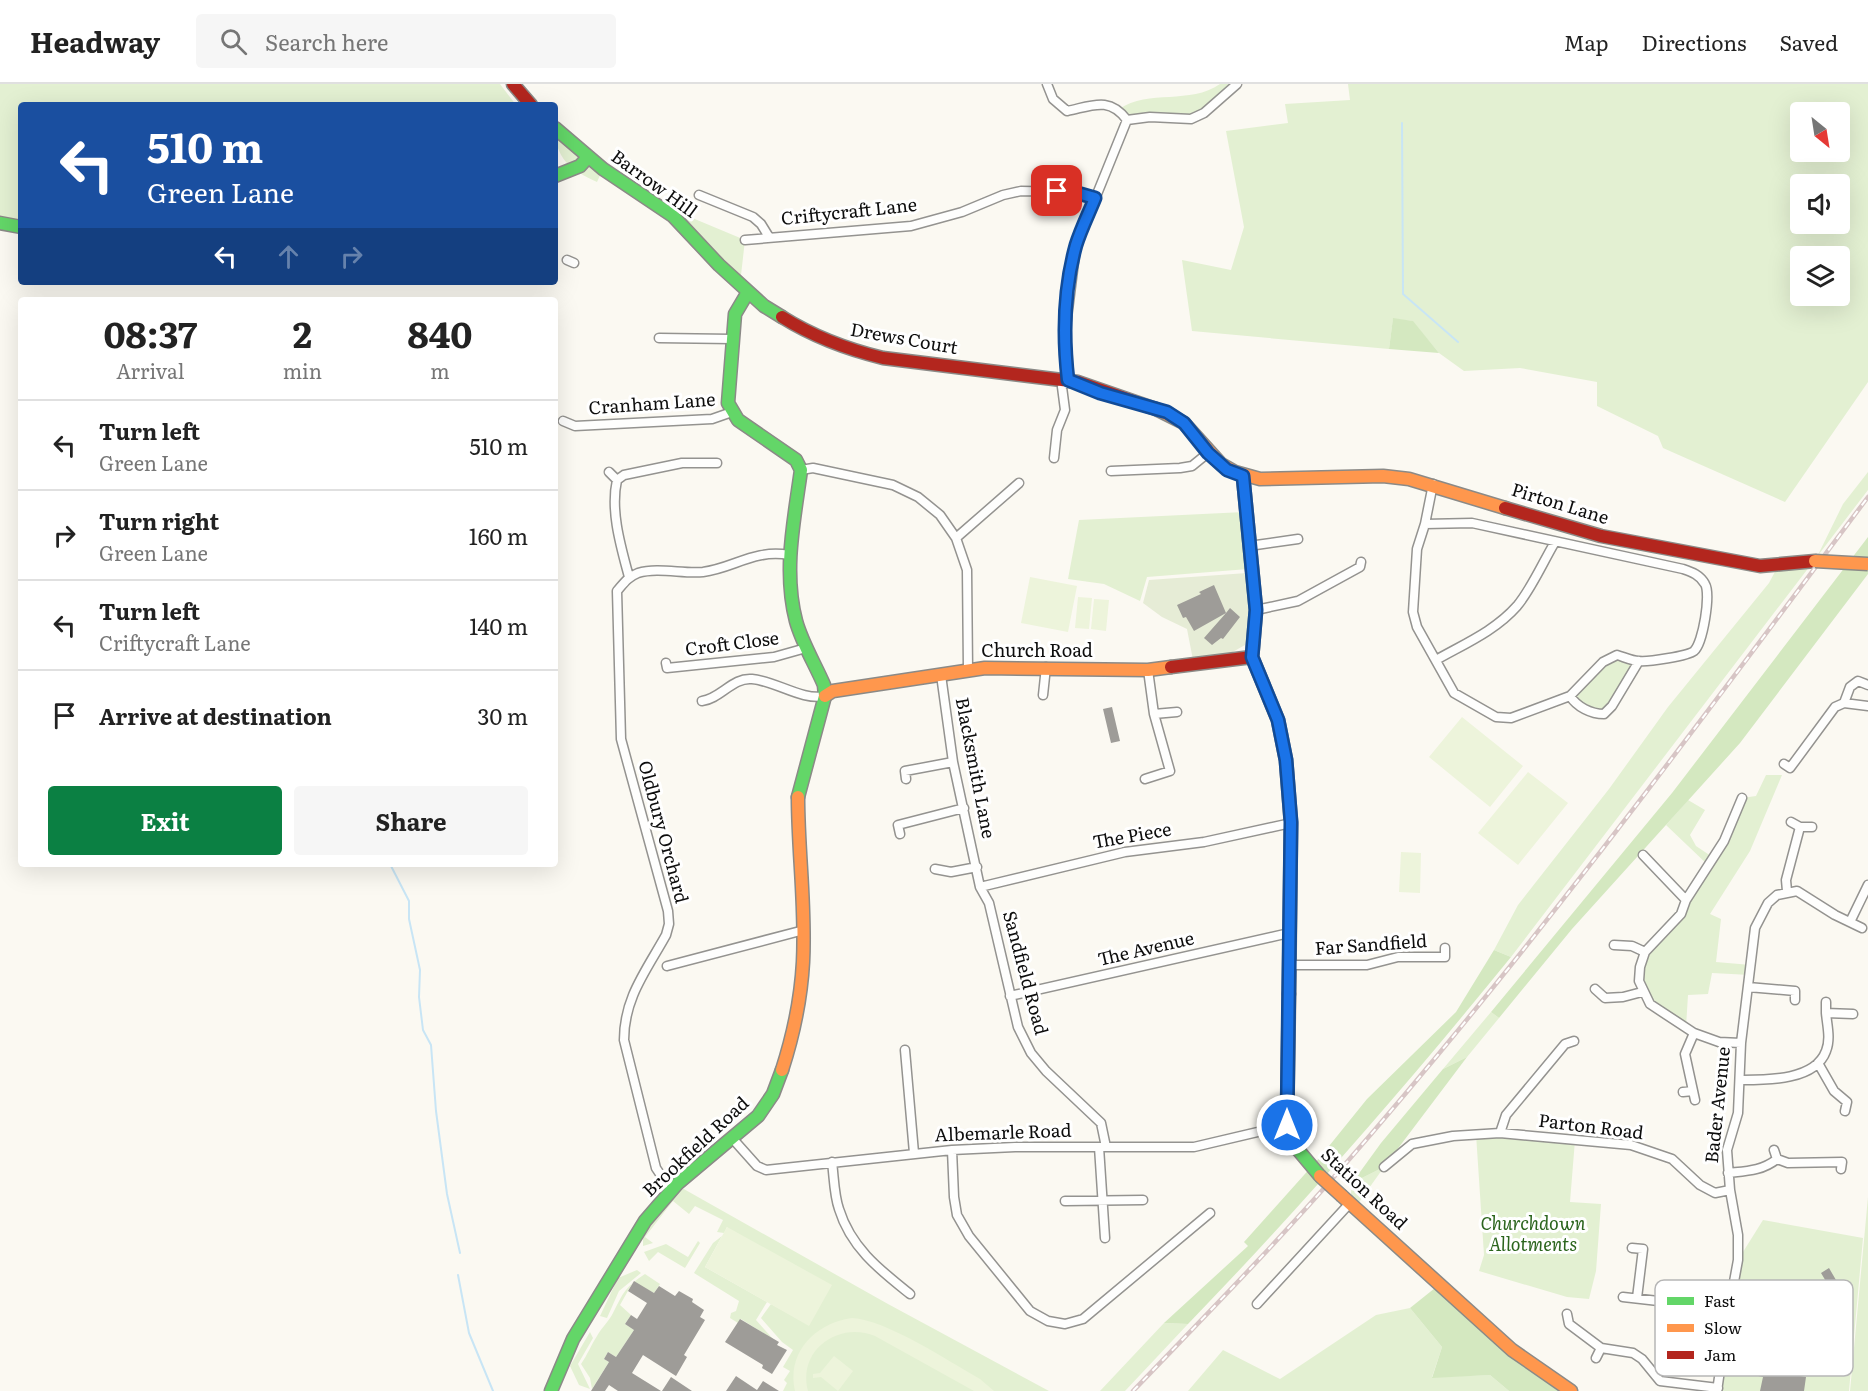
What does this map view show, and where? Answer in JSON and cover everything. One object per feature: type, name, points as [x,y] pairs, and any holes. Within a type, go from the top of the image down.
[{"type":"street","points":[[513,84],[528,102]]},
{"type":"street","points":[[1047,84],[1053,99],[1067,111],[1107,104],[1119,109],[1127,120]]},
{"type":"street","points":[[1127,120],[1150,117],[1191,119],[1204,113],[1237,84]]},
{"type":"street","points":[[1054,458],[1057,430],[1065,410],[1062,387],[1068,380],[1065,342],[1070,281],[1076,246],[1127,120]]},
{"type":"street","name":"Barrow Hill","points":[[558,131],[588,157],[673,216],[748,292]]},
{"type":"street","points":[[558,175],[580,166],[588,157]]},
{"type":"street","name":"Criftycraft Lane","points":[[745,240],[911,226],[962,212],[1003,195],[1021,191],[1074,192],[1095,198]]},
{"type":"street","points":[[699,195],[753,217],[761,224],[769,237]]},
{"type":"street","points":[[0,223],[18,226]]},
{"type":"street","points":[[702,701],[713,703],[737,682],[750,678],[777,684],[815,698],[825,696],[824,686],[797,624],[791,597],[789,555],[801,470],[796,460],[738,420],[728,403],[735,314],[748,292]]},
{"type":"street","name":"Drews Court","points":[[748,292],[764,306],[803,331],[857,352],[916,363],[1050,380],[1068,380],[1100,393],[1167,412],[1184,423],[1208,453],[1227,470],[1243,476]]},
{"type":"street","points":[[659,338],[732,339]]},
{"type":"street","name":"Cranham Lane","points":[[563,421],[575,426],[712,419],[732,412]]},
{"type":"street","points":[[710,451],[714,463],[682,463],[624,475],[617,480],[615,490],[619,541],[629,577],[642,572],[705,572],[745,558],[775,552],[789,555]]},
{"type":"street","points":[[1111,471],[1192,466],[1208,453]]},
{"type":"street","points":[[801,470],[813,468],[893,485],[918,497],[940,515],[956,538],[967,570],[968,670]]},
{"type":"street","points":[[609,472],[617,480]]},
{"type":"street","name":"Pirton Lane","points":[[1243,476],[1260,479],[1383,476],[1433,484],[1592,534],[1648,546],[1760,566],[1815,561],[1868,564]]},
{"type":"street","name":"Station Road","points":[[1243,476],[1256,610],[1252,657],[1278,720],[1286,760],[1291,822],[1287,1125],[1299,1151],[1320,1176],[1512,1350],[1570,1391]]},
{"type":"street","points":[[956,538],[1019,483]]},
{"type":"street","points":[[1425,524],[1472,523],[1683,568],[1699,575],[1706,585],[1709,596],[1699,643],[1694,651],[1686,655],[1639,661],[1617,655],[1603,662],[1570,696],[1510,718],[1496,717],[1454,693],[1417,627],[1413,612],[1417,549],[1433,484]]},
{"type":"street","points":[[1250,546],[1294,540],[1288,530]]},
{"type":"street","points":[[1436,660],[1492,629],[1506,617],[1519,604],[1555,542]]},
{"type":"street","points":[[1256,610],[1298,601],[1362,567]]},
{"type":"street","name":"Oldbury Orchard","points":[[629,577],[617,591],[621,739],[668,911],[669,924],[666,935],[629,1001],[624,1019],[624,1040],[656,1168],[672,1188]]},
{"type":"street","name":"Croft Close","points":[[666,663],[667,668],[774,657],[806,648]]},
{"type":"street","name":"Church Road","points":[[825,696],[833,691],[985,668],[1148,670],[1252,657]]},
{"type":"street","points":[[1570,696],[1574,703],[1595,714],[1604,714],[1612,706],[1639,661]]},
{"type":"street","points":[[1043,694],[1046,667]]},
{"type":"street","points":[[1145,779],[1170,771],[1154,714],[1148,670]]},
{"type":"street","name":"Blacksmith Lane","points":[[941,675],[953,762],[980,886]]},
{"type":"street","points":[[1845,703],[1850,687],[1858,681],[1868,685]]},
{"type":"street","name":"Brookfield Road","points":[[551,1391],[566,1354],[645,1221],[672,1188],[758,1116],[773,1094],[783,1069],[799,1002],[804,930],[798,798],[825,696]]},
{"type":"street","points":[[1784,764],[1790,768],[1835,707],[1845,703],[1868,706]]},
{"type":"street","points":[[1154,714],[1177,712]]},
{"type":"street","points":[[905,771],[953,762]]},
{"type":"street","points":[[1741,1043],[1719,1042],[1694,1033],[1656,1009],[1642,992],[1639,981],[1640,967],[1645,952],[1681,914],[1686,900],[1724,841],[1742,798]]},
{"type":"street","points":[[898,825],[964,808]]},
{"type":"street","name":"The Piece","points":[[980,886],[1125,852],[1204,842],[1291,822]]},
{"type":"street","points":[[1791,822],[1800,826],[1812,827]]},
{"type":"street","points":[[1800,826],[1786,880],[1787,891],[1797,891],[1807,895],[1835,915],[1862,928]]},
{"type":"street","points":[[1643,855],[1686,900]]},
{"type":"street","points":[[935,870],[951,872],[977,867]]},
{"type":"street","points":[[1850,922],[1868,885]]},
{"type":"street","name":"Sandfield Road","points":[[980,886],[989,903],[1018,1027],[1031,1053],[1046,1071],[1101,1123],[1105,1134],[1102,1147],[1102,1202],[1105,1238]]},
{"type":"street","name":"Bader Avenue","points":[[1730,1190],[1727,1150],[1738,1113],[1741,1043],[1755,928],[1768,903],[1777,895],[1787,891]]},
{"type":"street","points":[[667,966],[804,930]]},
{"type":"street","name":"The Avenue","points":[[1010,996],[1289,933]]},
{"type":"street","points":[[1614,945],[1632,946],[1645,952]]},
{"type":"street","name":"Far Sandfield","points":[[1289,965],[1367,965],[1398,957],[1445,957],[1446,948]]},
{"type":"street","points":[[1748,987],[1795,991],[1794,1000]]},
{"type":"street","points":[[1595,988],[1605,998],[1623,997],[1642,992]]},
{"type":"street","points":[[1740,1080],[1770,1080],[1805,1071],[1818,1063],[1826,1052],[1829,1038],[1826,1002]]},
{"type":"street","points":[[1826,1013],[1853,1014]]},
{"type":"street","points":[[1694,1033],[1684,1054],[1695,1100]]},
{"type":"street","points":[[1500,1133],[1506,1115],[1565,1044],[1574,1041]]},
{"type":"street","points":[[905,1050],[914,1153]]},
{"type":"street","points":[[1818,1063],[1834,1091],[1847,1103]]},
{"type":"street","points":[[1683,1092],[1693,1090]]},
{"type":"street","name":"Albemarle Road","points":[[732,1138],[757,1166],[766,1170],[952,1150],[1194,1147],[1220,1143],[1287,1125]]},
{"type":"street","name":"Parton Road","points":[[1384,1167],[1412,1144],[1453,1136],[1500,1133],[1631,1145],[1672,1158],[1700,1185],[1715,1193],[1730,1190]]},
{"type":"street","points":[[952,1150],[957,1215],[969,1236],[1030,1311],[1048,1321],[1065,1323],[1083,1319],[1209,1213]]},
{"type":"street","points":[[1728,1173],[1757,1171],[1776,1154],[1788,1163],[1842,1162],[1841,1169]]},
{"type":"street","points":[[832,1162],[838,1207],[859,1250],[910,1294]]},
{"type":"street","points":[[1730,1190],[1738,1235],[1738,1260],[1734,1280]]},
{"type":"street","points":[[1065,1201],[1143,1200]]},
{"type":"street","points":[[1257,1304],[1346,1200]]},
{"type":"street","points":[[1632,1248],[1642,1249],[1636,1298]]},
{"type":"street","points":[[892,1293],[898,1284]]},
{"type":"street","points":[[1623,1297],[1655,1300]]},
{"type":"street","points":[[1566,1335],[1569,1324],[1567,1314]]},
{"type":"street","points":[[1569,1324],[1601,1348],[1633,1353],[1642,1359],[1655,1375]]},
{"type":"street","points":[[1596,1358],[1601,1348]]},
{"type":"street","points":[[1656,1376],[1660,1381],[1718,1389]]},
{"type":"green space","points":[[0,84],[500,84],[514,102],[18,102],[18,220],[0,216]]},
{"type":"green space","points":[[1220,84],[1237,84],[1191,119],[1127,120],[1119,109],[1143,100],[1196,94]]},
{"type":"green space","points":[[1348,84],[1868,84],[1868,382],[1785,502],[1663,448],[1658,436],[1597,406],[1597,382],[1520,368],[1464,371],[1439,353],[1412,321],[1393,319],[1389,349],[1192,331],[1182,260],[1231,270],[1244,227],[1226,131],[1288,123],[1285,104],[1350,100]]},
{"type":"green space","points":[[558,131],[603,169],[597,182],[572,168],[561,156],[558,148]]},
{"type":"green space","points":[[678,212],[745,240],[740,284],[673,217]]},
{"type":"green space","points":[[1393,318],[1413,321],[1439,353],[1389,349]]},
{"type":"green space","points":[[1868,472],[1868,490],[1817,556],[1843,504]]},
{"type":"green space","points":[[1244,512],[1248,569],[1147,577],[1140,601],[1104,584],[1068,579],[1079,520]]},
{"type":"green space","points":[[1868,537],[1868,574],[1740,743],[1572,929],[1499,1018],[1491,1012],[1672,793]]},
{"type":"green space","points":[[1814,561],[1511,957],[1494,950],[1518,905],[1609,789],[1668,707],[1769,583],[1778,566]]},
{"type":"green space","points":[[1247,573],[1250,630],[1245,645],[1229,654],[1193,660],[1187,629],[1162,617],[1143,603],[1149,580]]},
{"type":"green space","points":[[1030,577],[1077,586],[1068,632],[1021,623]]},
{"type":"green space","points":[[1078,597],[1092,598],[1089,629],[1075,628]]},
{"type":"green space","points":[[1094,599],[1109,600],[1106,631],[1091,629]]},
{"type":"green space","points":[[1617,655],[1639,661],[1612,706],[1595,714],[1570,696]]},
{"type":"green space","points":[[1462,717],[1523,766],[1490,807],[1429,757]]},
{"type":"green space","points":[[1528,772],[1568,803],[1518,865],[1478,833]]},
{"type":"green space","points":[[1766,775],[1782,775],[1750,851],[1710,914],[1721,919],[1716,962],[1751,965],[1750,975],[1712,973],[1708,994],[1688,995],[1686,1027],[1662,1011],[1642,992],[1645,952],[1681,914],[1709,866],[1666,825],[1688,800],[1705,810],[1690,835],[1696,846],[1714,858],[1742,798],[1756,796]]},
{"type":"green space","points":[[1401,852],[1421,853],[1420,893],[1399,892]]},
{"type":"green space","points":[[1494,950],[1511,957],[1353,1144],[1188,1324],[1164,1323],[1248,1246],[1244,1242],[1321,1156],[1367,1099],[1456,1012]]},
{"type":"green space","points":[[1491,1012],[1499,1018],[1467,1057],[1443,1069]]},
{"type":"green space","points":[[1467,1057],[1384,1167],[1352,1183],[1381,1143],[1443,1069]]},
{"type":"green space","name":"Churchdown Allotments","points":[[1476,1134],[1575,1140],[1570,1202],[1601,1204],[1596,1271],[1589,1299],[1567,1297],[1479,1271],[1484,1255]]},
{"type":"green space","points":[[1384,1167],[1355,1208],[1350,1203],[1352,1183]]},
{"type":"green space","points":[[682,1188],[1049,1391],[783,1391],[787,1383],[784,1380],[790,1371],[783,1367],[793,1350],[782,1342],[761,1318],[771,1304],[809,1325],[727,1227],[724,1233],[717,1232],[723,1220],[695,1206],[689,1214],[673,1201],[645,1237],[653,1243],[643,1246],[643,1235]]},
{"type":"green space","points":[[1868,1197],[1868,1391],[1850,1391]]},
{"type":"green space","points":[[1763,1220],[1863,1238],[1853,1347],[1853,1280],[1735,1280],[1738,1260]]},
{"type":"green space","points":[[727,1227],[832,1285],[809,1326],[705,1267]]},
{"type":"green space","points":[[722,1236],[705,1267],[767,1302],[756,1320],[773,1339],[741,1319],[738,1323],[730,1318],[731,1313],[736,1311],[739,1301],[694,1273],[713,1243]]},
{"type":"green space","points":[[698,1241],[700,1243],[685,1268],[658,1252],[649,1261],[644,1252],[666,1244],[688,1257]]},
{"type":"green space","points":[[637,1270],[641,1273],[619,1291],[607,1318],[600,1316],[618,1278]]},
{"type":"green space","points":[[645,1274],[660,1284],[654,1293],[634,1282]]},
{"type":"green space","points":[[632,1284],[620,1305],[631,1315],[625,1324],[634,1330],[616,1357],[608,1352],[604,1359],[609,1362],[592,1389],[590,1378],[581,1364],[622,1295]]},
{"type":"green space","points":[[1440,1284],[1571,1391],[1509,1391],[1490,1375],[1432,1378],[1442,1347],[1410,1308]]},
{"type":"green space","points":[[1410,1308],[1442,1347],[1432,1377],[1490,1375],[1509,1391],[1188,1391],[1223,1350],[1280,1379],[1376,1315]]},
{"type":"green space","points":[[852,1318],[866,1320],[917,1342],[980,1379],[994,1391],[974,1391],[875,1336],[861,1332],[848,1332],[824,1342],[815,1352],[806,1376],[808,1391],[795,1391],[793,1377],[795,1364],[807,1342],[827,1326]]},
{"type":"green space","points":[[1164,1323],[1188,1324],[1125,1391],[1100,1391]]},
{"type":"green space","points":[[590,1332],[593,1338],[578,1364],[590,1389],[579,1385],[570,1366]]},
{"type":"green space","points":[[834,1356],[853,1371],[838,1391],[821,1377],[813,1378],[813,1374],[820,1373]]},
{"type":"green space","points":[[1719,1376],[1850,1376],[1849,1391],[1717,1391]]},
{"type":"building","points":[[1214,585],[1226,613],[1194,631],[1186,617],[1183,618],[1177,605]]},
{"type":"building","points":[[1230,608],[1240,617],[1223,639],[1221,638],[1212,645],[1204,638]]},
{"type":"building","points":[[1112,707],[1120,741],[1111,743],[1103,709]]},
{"type":"building","points":[[1829,1268],[1836,1280],[1825,1280],[1821,1273]]},
{"type":"building","points":[[634,1281],[654,1293],[659,1286],[675,1296],[679,1291],[693,1299],[692,1302],[704,1310],[700,1317],[705,1320],[684,1355],[687,1357],[676,1376],[643,1355],[632,1373],[661,1391],[618,1391],[609,1385],[605,1391],[591,1391],[609,1362],[604,1359],[608,1352],[616,1357],[634,1330],[625,1324],[631,1315],[637,1319],[647,1303],[628,1291]]},
{"type":"building","points":[[740,1319],[779,1342],[777,1345],[787,1350],[772,1374],[762,1368],[763,1365],[725,1342]]},
{"type":"building","points":[[736,1376],[757,1390],[763,1381],[779,1391],[726,1391]]},
{"type":"building","points":[[1758,1376],[1806,1377],[1804,1391],[1760,1391],[1763,1377]]},
{"type":"building","points":[[671,1377],[692,1391],[662,1391]]},
{"type":"waterway","points":[[1402,123],[1403,294],[1458,342]]},
{"type":"waterway","points":[[392,867],[409,901],[409,919],[420,970],[419,997],[423,1030],[431,1045],[436,1111],[447,1194],[460,1253]]},
{"type":"waterway","points":[[458,1275],[469,1333],[493,1391]]},
{"type":"railway","points":[[1133,1391],[1238,1282],[1410,1089],[1610,839],[1868,497]]},
{"type":"traffic: fast","points":[[558,131],[603,169],[673,216],[719,265],[764,306],[782,317]]},
{"type":"traffic: fast","points":[[558,175],[580,166],[588,157]]},
{"type":"traffic: fast","points":[[0,223],[18,226]]},
{"type":"traffic: fast","points":[[748,292],[735,314],[728,403],[738,420],[796,460],[801,470],[791,546],[792,602],[802,637],[824,685],[825,696],[798,797]]},
{"type":"traffic: fast","points":[[1289,994],[1287,1125],[1299,1151],[1320,1176]]},
{"type":"traffic: fast","points":[[551,1391],[573,1339],[645,1221],[677,1184],[758,1116],[773,1094],[782,1070]]},
{"type":"traffic: slow","points":[[1156,409],[1184,423],[1221,464],[1235,472],[1260,479],[1383,476],[1409,479],[1505,508]]},
{"type":"traffic: slow","points":[[1815,561],[1868,564]]},
{"type":"traffic: slow","points":[[825,696],[833,691],[985,668],[1148,670],[1171,667]]},
{"type":"traffic: slow","points":[[782,1070],[796,1017],[803,962],[798,797]]},
{"type":"traffic: slow","points":[[1320,1176],[1342,1196]]},
{"type":"traffic: slow","points":[[1342,1196],[1512,1350],[1571,1391]]},
{"type":"traffic: jam","points":[[513,84],[528,102]]},
{"type":"traffic: jam","points":[[782,317],[831,342],[883,358],[1078,382],[1156,409]]},
{"type":"traffic: jam","points":[[1243,476],[1256,610],[1252,657],[1278,720],[1286,760],[1291,823],[1289,994]]},
{"type":"traffic: jam","points":[[1505,508],[1601,536],[1760,566],[1815,561]]},
{"type":"traffic: jam","points":[[1171,667],[1252,657]]},
{"type":"route","points":[[1057,191],[1074,192],[1095,198],[1076,246],[1070,281],[1065,342],[1068,380],[1078,382],[1100,393],[1167,412],[1184,423],[1208,453],[1227,470],[1243,476],[1255,583],[1256,635],[1252,657],[1278,720],[1286,760],[1291,822],[1287,1125]]}]
